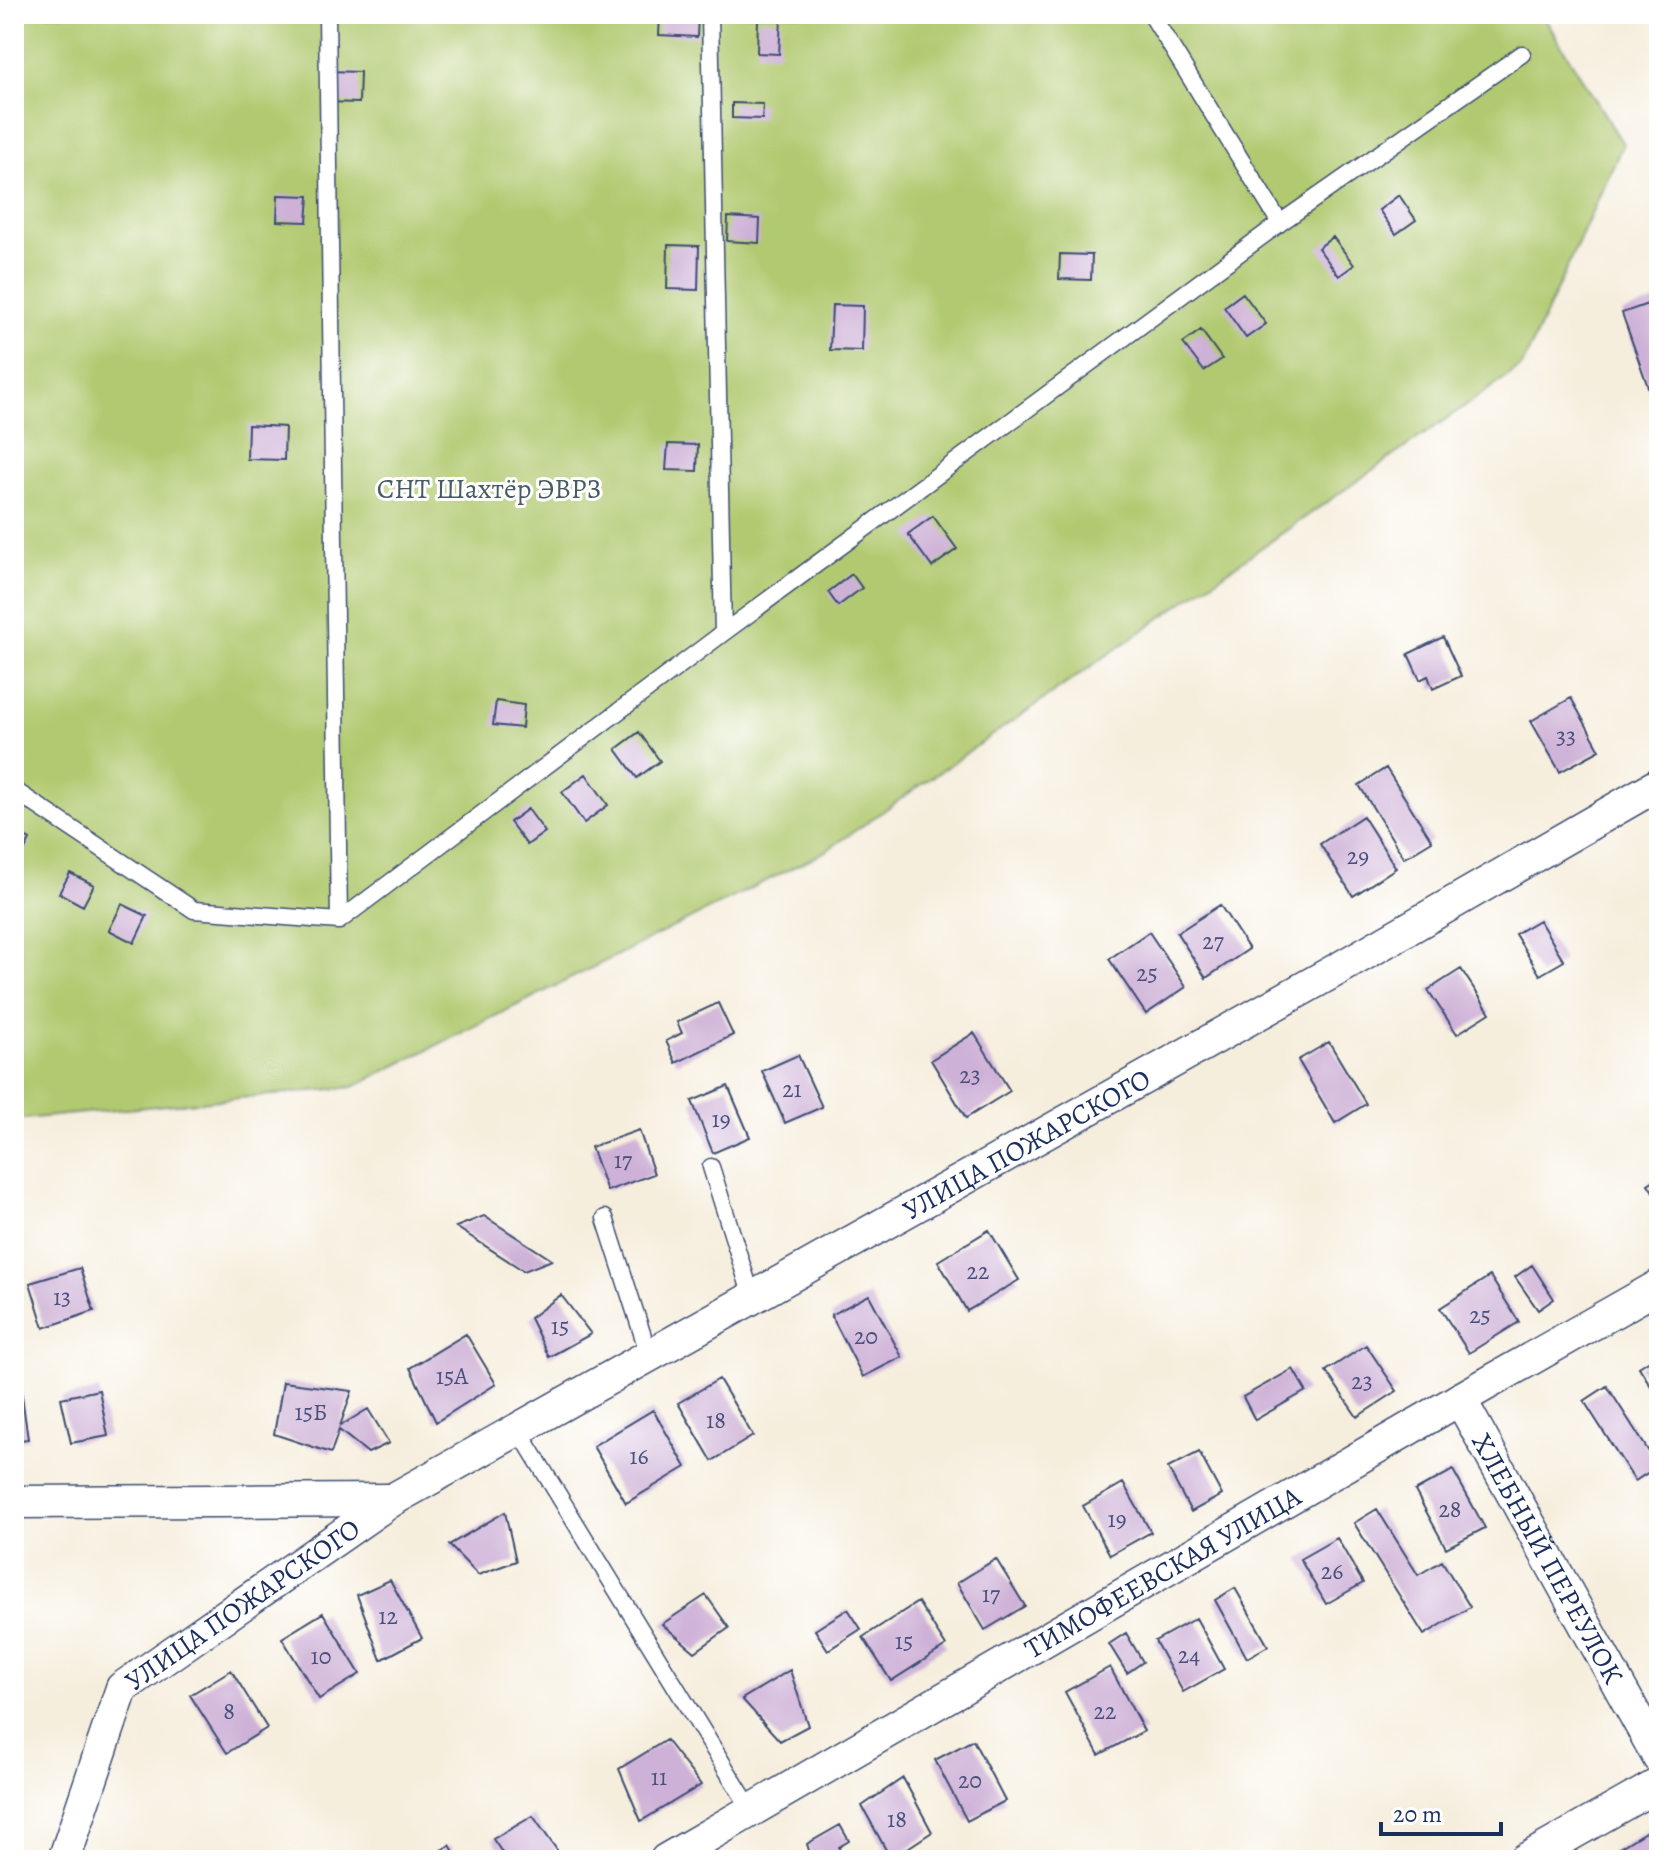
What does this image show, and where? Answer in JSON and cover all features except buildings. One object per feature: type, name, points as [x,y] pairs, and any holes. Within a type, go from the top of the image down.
[{"type":"street","name":"УЛИЦА ПОЖАРСКОГО","points":[[64,1860],[122,1688],[392,1500],[1345,965],[1659,784]]},
{"type":"street","name":"ТИМОФЕЕВСКАЯ УЛИЦА","points":[[666,1860],[1659,1286]]},
{"type":"street","name":"ХЛЕБНЫЙ ПЕРЕУЛОК","points":[[1460,1399],[1659,1758]]},
{"type":"street","name":"УЛИЦА ПОЖАРСКОГО","points":[[14,1502],[392,1500]]},
{"type":"street","points":[[1525,1860],[1659,1784]]},
{"type":"lane","points":[[327,14],[339,921]]},
{"type":"lane","points":[[710,14],[723,633]]},
{"type":"lane","points":[[1151,14],[1280,223]]},
{"type":"lane","points":[[14,790],[194,910],[339,921],[723,633],[1280,223],[1522,54]]},
{"type":"lane","points":[[711,1167],[752,1297]]},
{"type":"lane","points":[[605,1218],[649,1355]]},
{"type":"lane","points":[[518,1429],[751,1810]]},
{"type":"green space","name":"СНТ Шахтёр ЭВРЗ","points":[[14,14],[1542,14],[1623,144],[1522,366],[826,851],[353,1087],[14,1120]]}]
